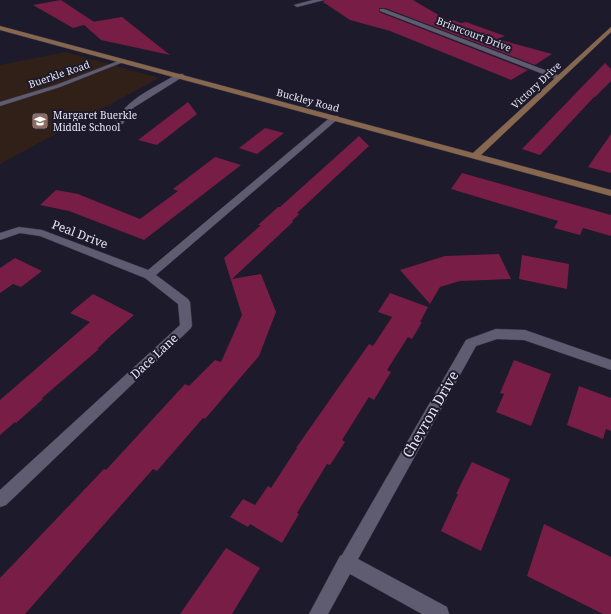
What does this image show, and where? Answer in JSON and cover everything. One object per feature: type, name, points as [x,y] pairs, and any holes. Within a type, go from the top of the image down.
[{"type":"street","points":[[297,5],[321,0]]},
{"type":"street","name":"Briarcourt Drive","points":[[382,10],[559,77]]},
{"type":"street","name":"Buckley Road","points":[[0,28],[611,193]]},
{"type":"street","name":"Victory Drive","points":[[475,156],[611,29]]},
{"type":"street","points":[[120,122],[123,114],[130,106],[180,76]]},
{"type":"street","points":[[149,275],[335,118]]},
{"type":"street","name":"Peal Drive","points":[[0,237],[19,230],[42,233],[149,275]]},
{"type":"street","name":"Dace Lane","points":[[0,500],[186,326],[184,302],[149,275]]},
{"type":"street","name":"Chevron Drive","points":[[318,614],[471,342],[496,334],[526,334],[611,365]]},
{"type":"street","points":[[346,562],[440,614]]},
{"type":"lane","name":"Buerkle Road","points":[[0,104],[81,78],[123,61]]},
{"type":"shaded area","name":"Margaret Buerkle Middle School","points":[[66,52],[159,78],[0,164],[0,65]]},
{"type":"building","points":[[61,0],[94,22],[122,17],[170,55],[101,40],[84,25],[73,28],[33,5]]},
{"type":"building","points":[[325,0],[413,0],[447,20],[450,19],[461,23],[466,22],[505,36],[497,39],[552,54],[535,65],[385,8],[379,8],[379,12],[528,70],[511,80],[390,31],[350,20],[323,2]]},
{"type":"building","points":[[605,63],[611,69],[611,81],[540,155],[522,149]]},
{"type":"building","points":[[188,102],[197,114],[157,145],[138,140]]},
{"type":"building","points":[[265,128],[284,133],[257,154],[239,148]]},
{"type":"building","points":[[611,134],[611,173],[588,167]]},
{"type":"building","points":[[359,136],[369,146],[297,213],[299,214],[292,221],[293,222],[232,279],[261,274],[276,312],[259,356],[205,419],[203,418],[157,471],[153,469],[25,614],[0,614],[0,578],[104,469],[106,470],[185,384],[189,386],[215,360],[221,362],[242,315],[224,258],[261,225],[258,225]]},
{"type":"building","points":[[215,157],[241,165],[144,240],[69,211],[40,205],[56,190],[78,194],[140,219],[178,191],[173,189]]},
{"type":"building","points":[[462,173],[611,215],[611,236],[583,228],[580,235],[554,228],[558,221],[451,189]]},
{"type":"building","points":[[499,254],[511,279],[460,281],[440,287],[430,304],[400,270],[445,256]]},
{"type":"building","points":[[522,255],[569,264],[567,289],[519,279]]},
{"type":"building","points":[[15,258],[42,271],[21,287],[13,284],[0,293],[0,268]]},
{"type":"building","points":[[390,293],[428,307],[420,322],[422,322],[412,339],[408,337],[387,370],[391,372],[374,400],[369,397],[342,440],[345,442],[330,465],[327,464],[297,513],[299,514],[282,543],[250,524],[248,527],[230,517],[243,499],[255,505],[268,486],[271,488],[296,448],[369,344],[373,346],[392,317],[378,312]]},
{"type":"building","points":[[93,294],[134,315],[97,349],[99,349],[42,398],[43,399],[16,423],[15,422],[0,435],[0,400],[90,322],[70,313]]},
{"type":"building","points":[[514,360],[551,374],[531,426],[496,412],[504,394],[500,393]]},
{"type":"building","points":[[579,386],[611,398],[611,431],[606,429],[603,439],[567,425]]},
{"type":"building","points":[[472,462],[510,479],[481,551],[441,531],[458,494],[456,494]]},
{"type":"building","points":[[544,524],[611,557],[611,614],[603,614],[527,576]]},
{"type":"building","points":[[226,548],[260,568],[232,614],[180,614]]},
{"type":"place","name":"Margaret Buerkle Middle School","points":[[40,121]]}]
